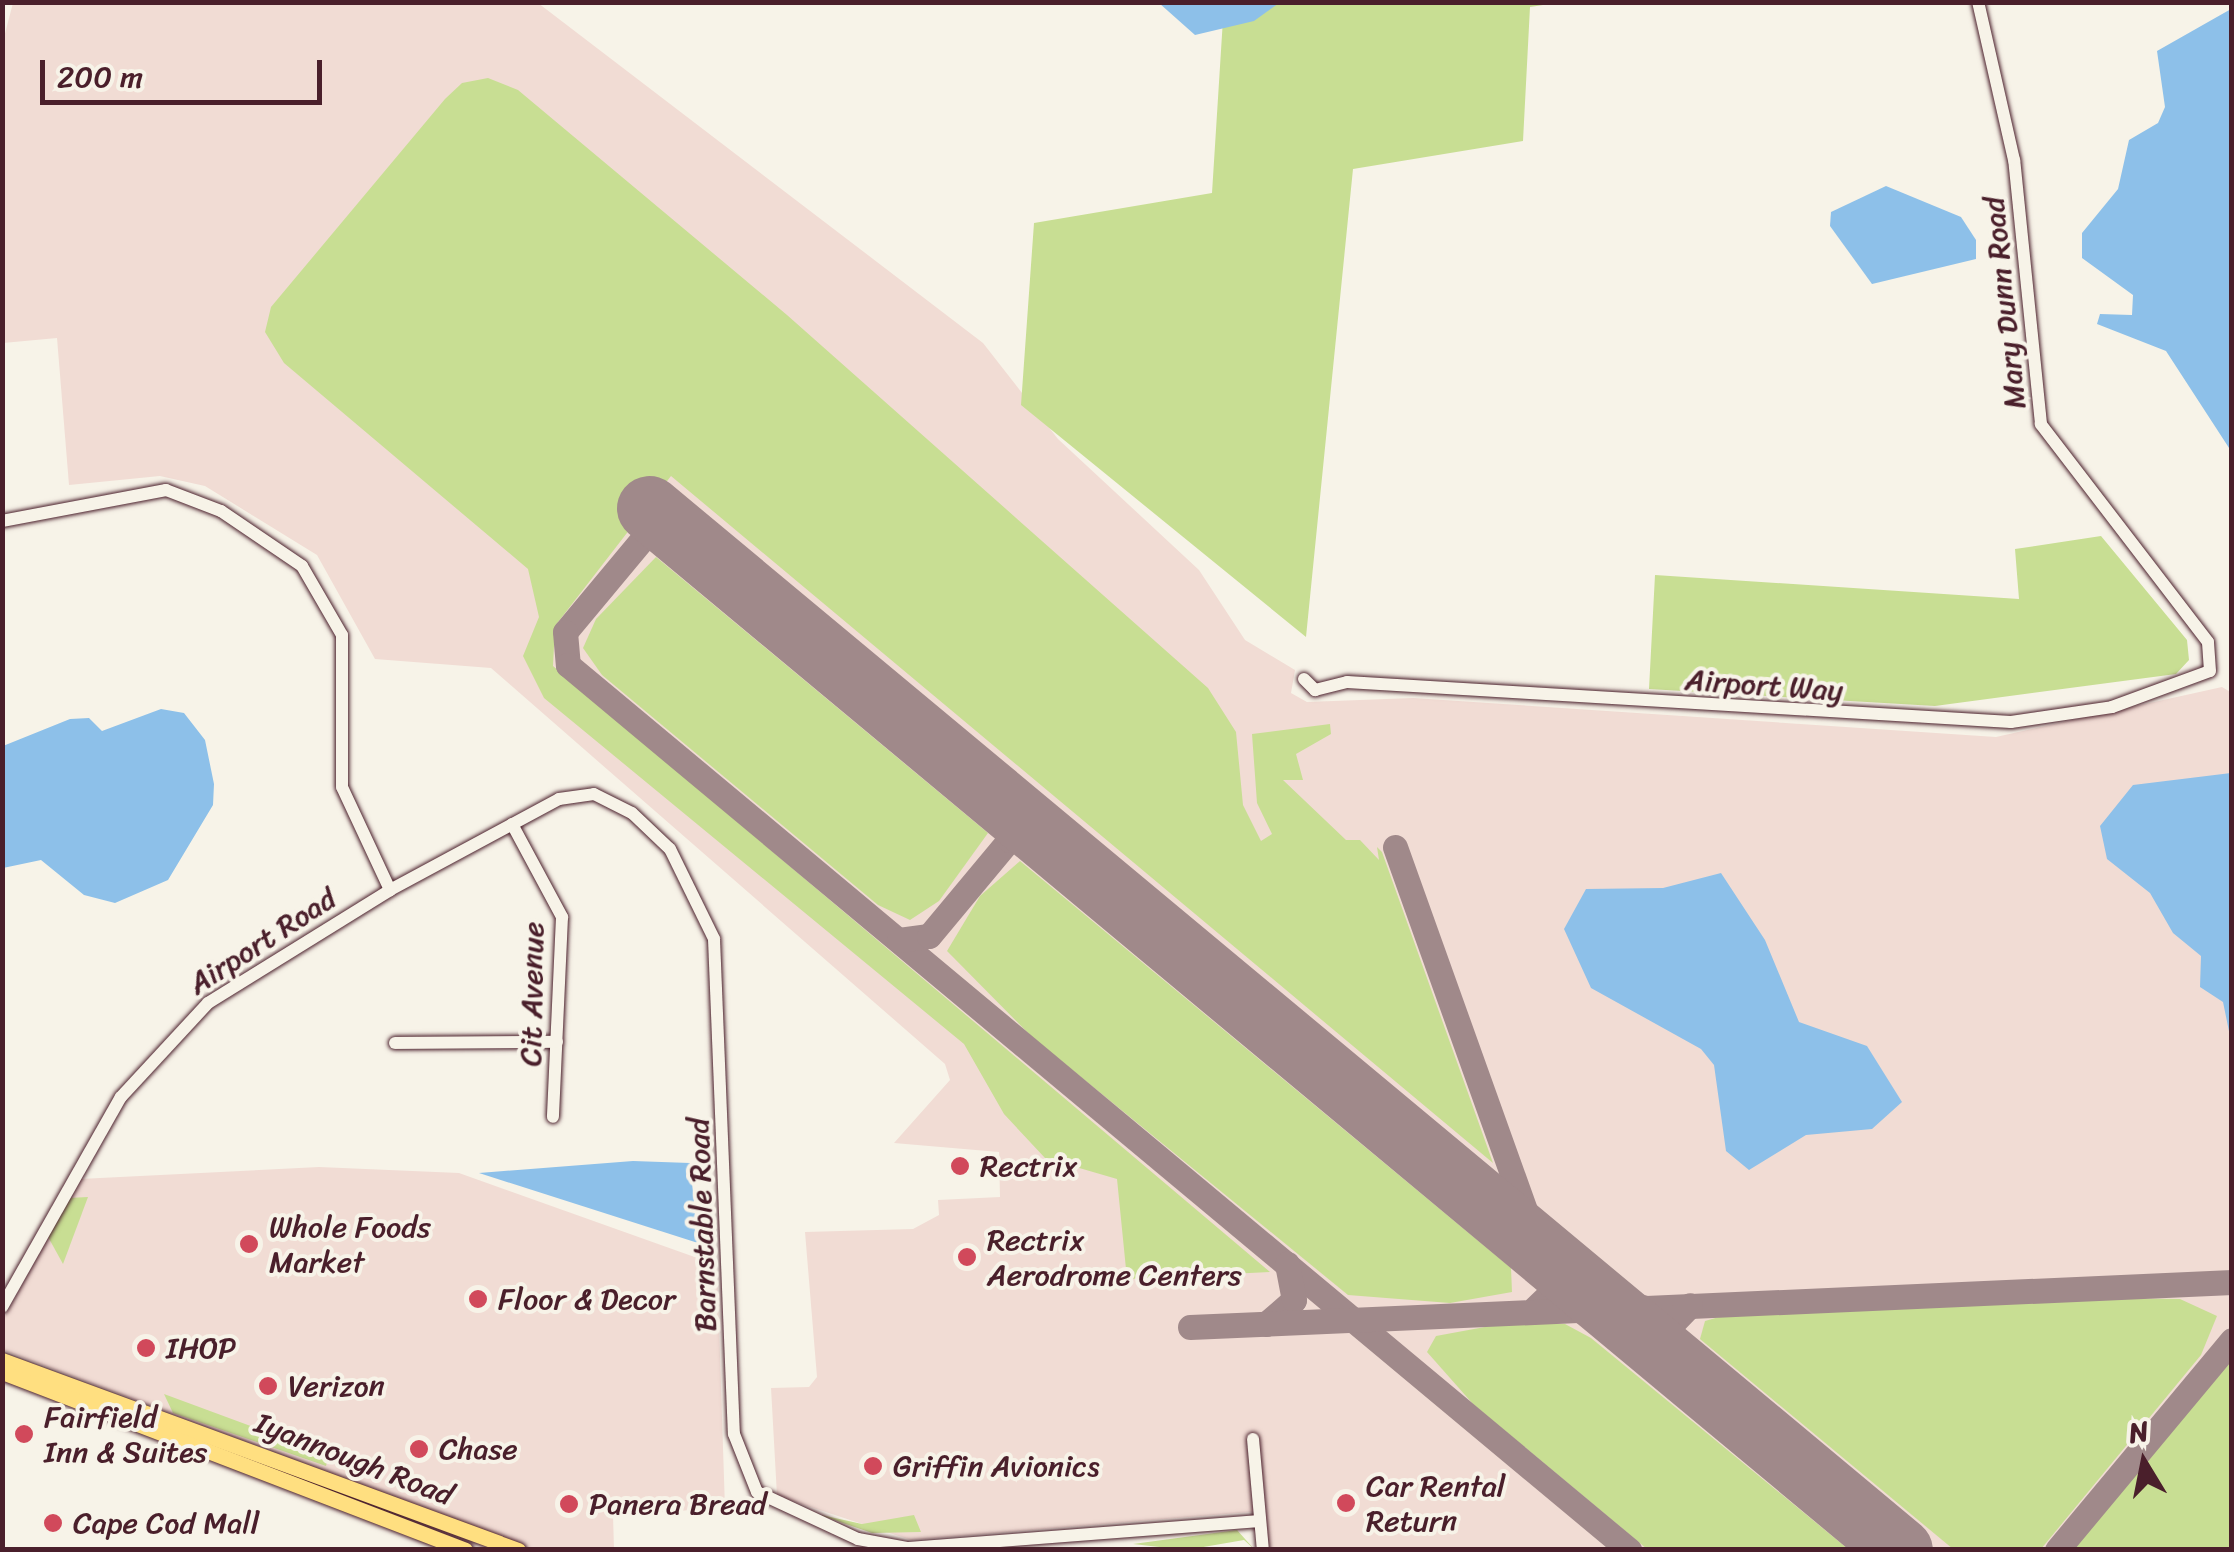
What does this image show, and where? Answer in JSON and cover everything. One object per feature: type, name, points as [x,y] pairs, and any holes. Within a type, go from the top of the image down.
[{"type":"main road","name":"Iyannough Road","points":[[2,1360],[518,1550]]},
{"type":"main road","name":"Iyannough Road","points":[[2,1372],[465,1550]]},
{"type":"street","name":"Mary Dunn Road","points":[[1978,2],[2014,160],[2041,424],[2208,642],[2213,665]]},
{"type":"street","points":[[2,521],[166,490],[221,511],[302,566],[339,624],[342,788],[390,890]]},
{"type":"street","name":"Airport Way","points":[[1304,680],[1315,690],[1347,682],[2011,722],[2112,708],[2202,680],[2213,665]]},
{"type":"street","name":"Airport Road","points":[[2,1307],[102,1126],[169,1040],[252,971],[390,890],[574,794],[617,802]]},
{"type":"street","name":"Barnstable Road","points":[[617,802],[683,866],[714,940],[740,1464],[762,1498],[790,1514],[858,1539],[928,1547],[1256,1522]]},
{"type":"street","name":"Cit Avenue","points":[[512,824],[562,917],[553,1117]]},
{"type":"street","points":[[395,1043],[557,1042]]},
{"type":"street","points":[[1254,1439],[1256,1522],[1263,1550]]},
{"type":"shaded area","points":[[13,3],[538,3],[983,343],[1058,439],[1199,570],[1245,640],[1295,670],[1291,693],[1307,702],[1413,698],[1996,737],[2222,687],[2232,693],[2231,1549],[1270,1550],[1262,1511],[911,1540],[777,1496],[771,1388],[809,1387],[817,1377],[805,1232],[913,1229],[939,1215],[938,1200],[1000,1197],[999,1152],[894,1143],[950,1080],[945,1064],[491,668],[375,659],[317,555],[205,486],[160,476],[69,485],[57,338],[3,343],[2,45]]},
{"type":"shaded area","points":[[319,1167],[459,1173],[717,1265],[725,1508],[613,1515],[614,1549],[532,1549],[3,1350],[3,1320],[80,1179]]},
{"type":"green space","points":[[1224,3],[1556,3],[1530,7],[1523,141],[1353,169],[1306,637],[1021,405],[1034,223],[1212,193]]},
{"type":"green space","points":[[488,78],[518,90],[787,315],[1208,688],[1236,732],[1243,805],[1261,841],[1272,834],[1257,803],[1252,734],[1330,724],[1331,734],[1296,754],[1303,780],[1283,780],[1346,840],[1360,840],[1379,860],[1377,847],[1382,852],[1493,1163],[671,476],[555,626],[553,666],[1270,1272],[1127,1279],[1117,1179],[1045,1158],[1004,1114],[964,1044],[544,698],[523,656],[539,617],[528,569],[284,363],[265,332],[271,307],[445,99],[462,83]]},
{"type":"green space","points":[[2101,536],[2187,640],[2189,660],[2176,674],[1935,706],[1649,689],[1655,575],[2019,599],[2015,549]]},
{"type":"green space","points":[[656,557],[988,833],[939,901],[910,920],[878,905],[602,675],[583,648],[596,619]]},
{"type":"green space","points":[[1020,861],[1511,1268],[1512,1292],[1450,1303],[1348,1295],[1032,1037],[947,951],[980,896]]},
{"type":"green space","points":[[88,1197],[63,1264],[47,1235],[68,1198]]},
{"type":"green space","points":[[2100,1298],[2180,1299],[2217,1316],[2201,1355],[2041,1549],[1953,1549],[1700,1339],[1705,1321],[1726,1315]]},
{"type":"green space","points":[[1501,1324],[1565,1324],[1591,1338],[1848,1549],[1647,1549],[1473,1404],[1427,1352],[1436,1336]]},
{"type":"green space","points":[[2231,1358],[2231,1549],[2072,1549],[2118,1493]]},
{"type":"green space","points":[[164,1394],[329,1455],[326,1466],[173,1413]]},
{"type":"green space","points":[[817,1514],[862,1524],[914,1515],[921,1532],[872,1533]]},
{"type":"green space","points":[[1237,1530],[1254,1549],[1244,1540],[1186,1550],[1133,1544]]},
{"type":"water","points":[[1159,3],[1279,3],[1254,21],[1195,35]]},
{"type":"water","points":[[2231,9],[2231,451],[2166,351],[2097,324],[2100,314],[2132,315],[2133,295],[2082,258],[2082,233],[2118,189],[2129,140],[2158,123],[2165,107],[2157,51]]},
{"type":"water","points":[[1886,186],[1961,217],[1976,240],[1976,259],[1872,284],[1830,226],[1831,212]]},
{"type":"water","points":[[161,709],[184,713],[205,740],[214,784],[213,805],[168,880],[115,903],[84,895],[41,860],[3,868],[3,746],[70,719],[89,718],[102,731]]},
{"type":"water","points":[[2232,773],[2231,1041],[2223,1002],[2200,987],[2201,956],[2173,933],[2150,893],[2107,859],[2100,826],[2133,785]]},
{"type":"water","points":[[1721,873],[1765,940],[1799,1022],[1867,1046],[1902,1102],[1872,1129],[1806,1135],[1749,1170],[1726,1151],[1714,1065],[1701,1049],[1591,988],[1564,929],[1586,889],[1663,888]]},
{"type":"water","points":[[633,1161],[690,1163],[698,1243],[479,1173]]},
{"type":"taxiway","points":[[660,518],[565,632],[568,665],[1629,1550]]},
{"type":"taxiway","points":[[899,940],[929,936],[1009,840],[1005,803]]},
{"type":"taxiway","points":[[1009,840],[1047,839]]},
{"type":"taxiway","points":[[1395,847],[1539,1250]]},
{"type":"taxiway","points":[[1531,1312],[1554,1290],[1545,1254]]},
{"type":"taxiway","points":[[1266,1324],[1294,1300],[1287,1264]]},
{"type":"taxiway","points":[[1592,1293],[1646,1308],[2232,1282]]},
{"type":"taxiway","points":[[1673,1361],[1667,1329],[1690,1305]]},
{"type":"taxiway","points":[[1190,1327],[1578,1310],[1633,1327]]},
{"type":"taxiway","points":[[2057,1550],[2232,1340]]},
{"type":"runway","points":[[649,508],[1900,1550]]},
{"type":"place","name":"Rectrix","points":[[960,1166]]},
{"type":"place","name":"Whole Foods Market","points":[[249,1244]]},
{"type":"place","name":"Rectrix Aerodrome Centers","points":[[967,1257]]},
{"type":"place","name":"Floor & Decor","points":[[478,1299]]},
{"type":"place","name":"IHOP","points":[[146,1348]]},
{"type":"place","name":"Verizon","points":[[268,1386]]},
{"type":"place","name":"Fairfield Inn & Suites","points":[[24,1434]]},
{"type":"place","name":"Chase","points":[[419,1449]]},
{"type":"place","name":"Griffin Avionics","points":[[873,1466]]},
{"type":"place","name":"Car Rental Return","points":[[1346,1503]]},
{"type":"place","name":"Panera Bread","points":[[569,1504]]},
{"type":"place","name":"Cape Cod Mall","points":[[53,1523]]}]
